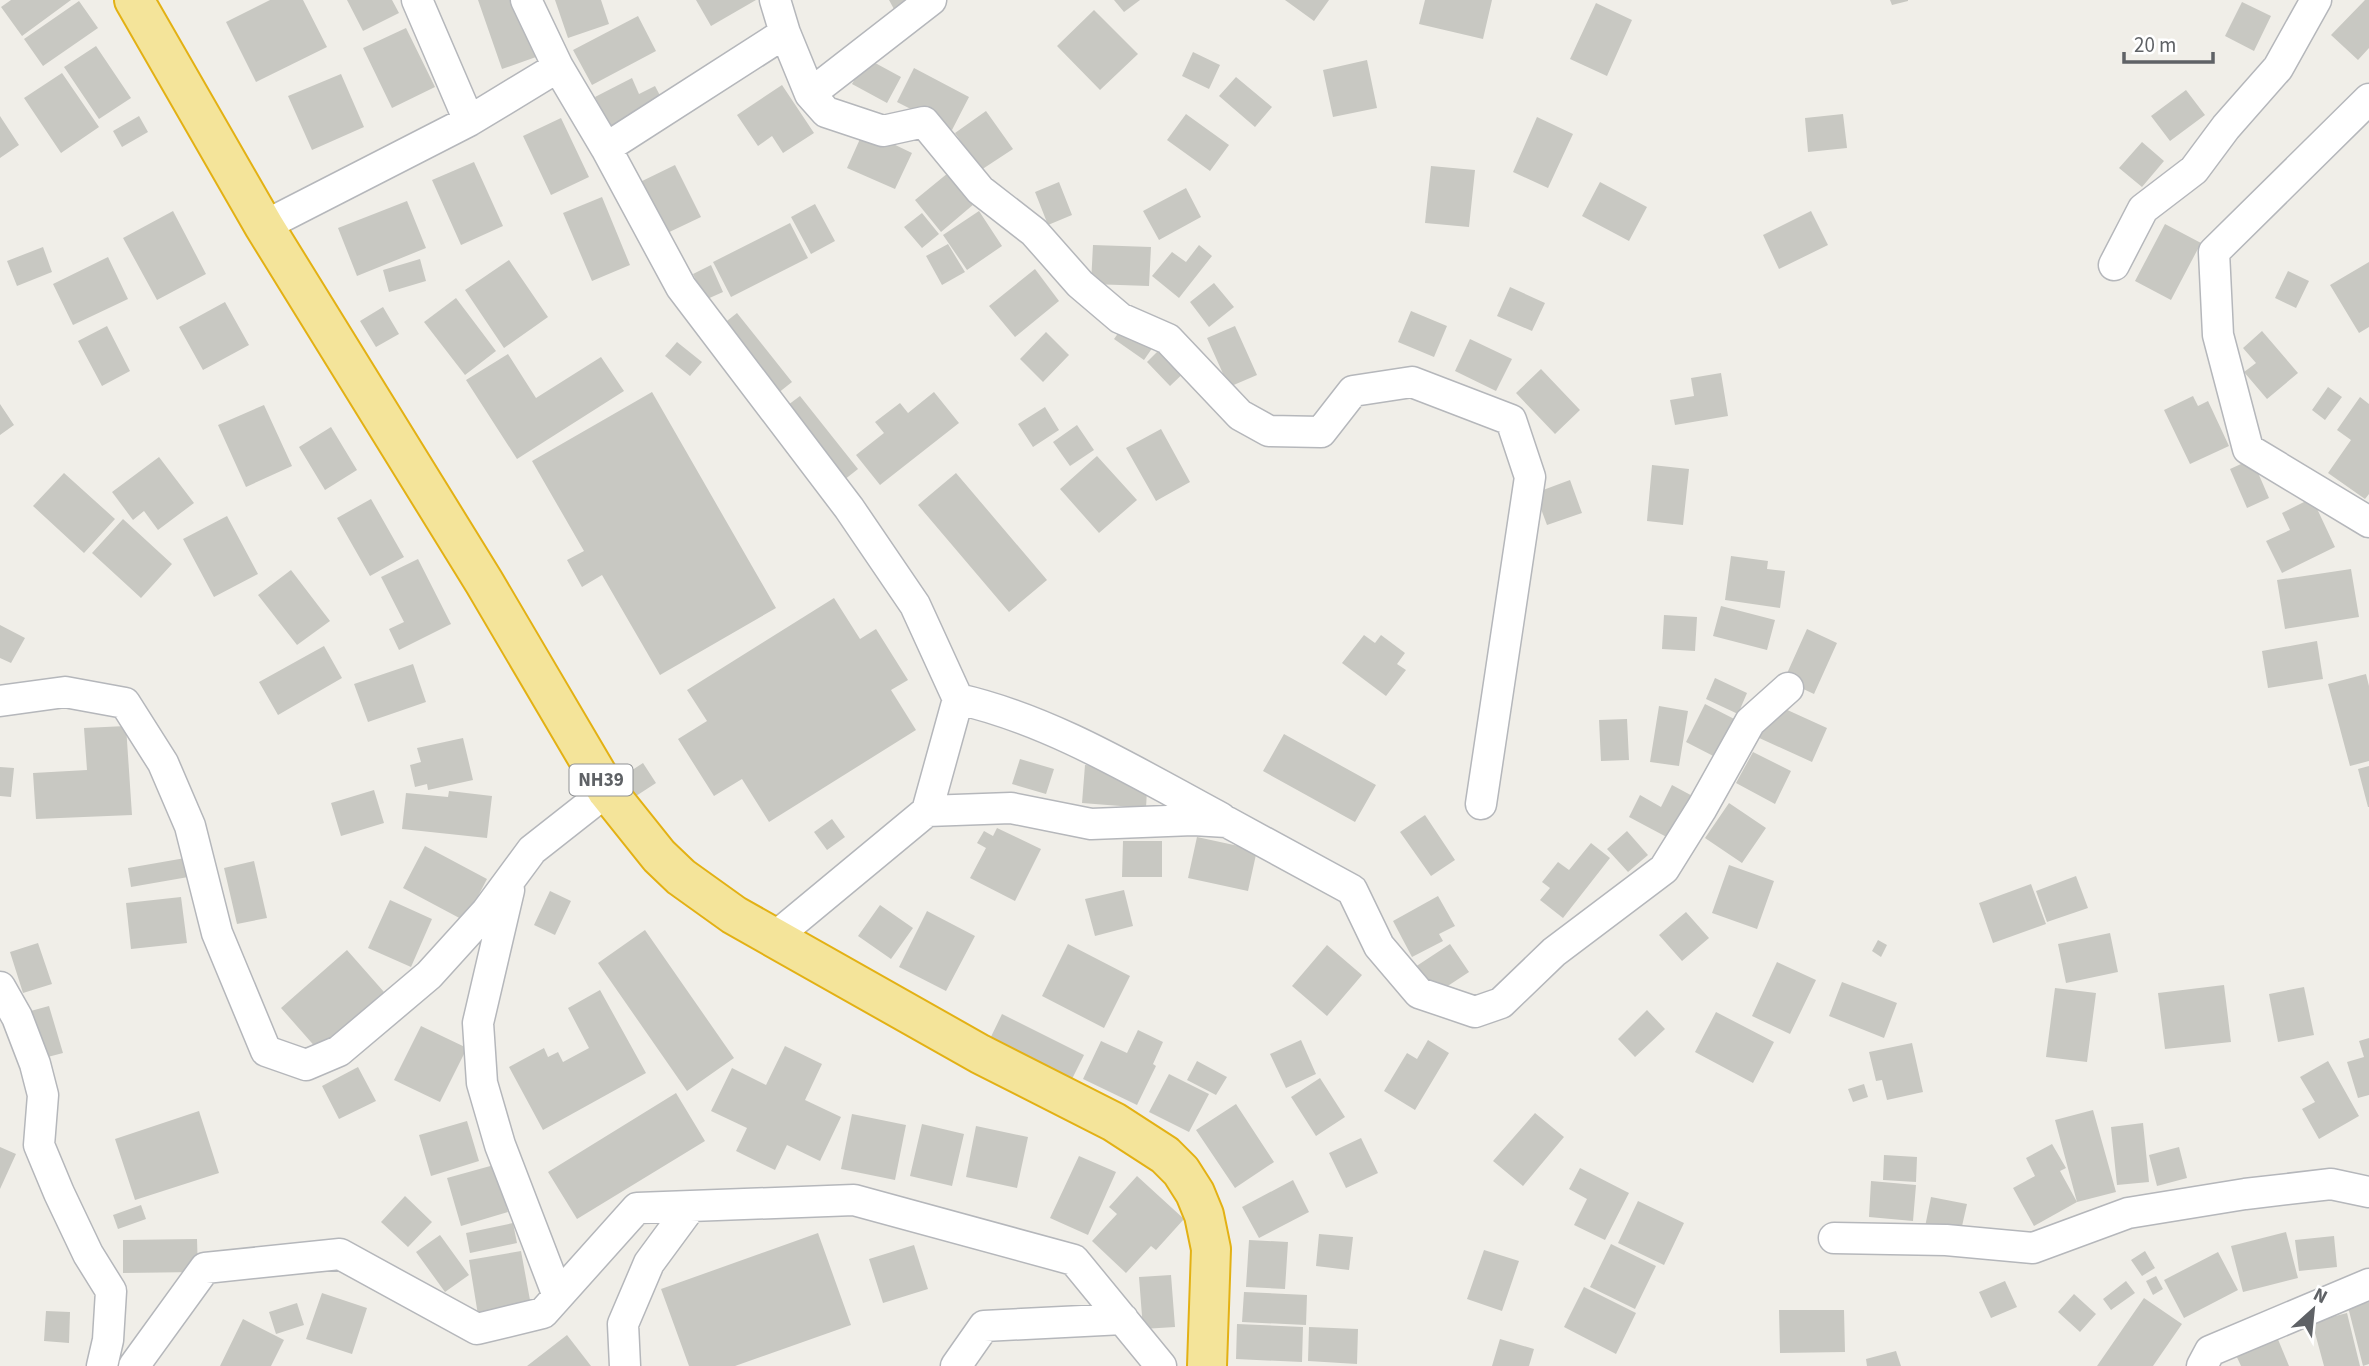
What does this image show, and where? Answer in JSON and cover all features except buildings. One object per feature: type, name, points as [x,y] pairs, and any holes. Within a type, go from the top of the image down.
[{"type":"highway","name":"NH39","points":[[134,0],[264,226],[484,582],[607,791],[659,856],[681,877],[734,915],[980,1054],[1114,1122],[1143,1139],[1173,1163],[1195,1193],[1204,1214],[1211,1249],[1207,1366]]},
{"type":"street","points":[[417,0],[470,121]]},
{"type":"street","points":[[526,0],[558,67],[606,148],[681,287],[849,508],[915,605],[958,699],[927,811],[775,937]]},
{"type":"street","points":[[775,0],[785,33],[810,94],[826,112],[883,131],[924,122],[980,190],[1034,232],[1080,284],[1120,318],[1168,339],[1240,415],[1269,431],[1321,432],[1353,391],[1412,382],[1511,420],[1530,477],[1481,804]]},
{"type":"street","points":[[810,94],[931,0]]},
{"type":"street","points":[[2114,265],[2143,209],[2193,170],[2226,127],[2278,68],[2316,0]]},
{"type":"street","points":[[606,148],[785,33]]},
{"type":"street","points":[[264,226],[470,121],[558,67]]},
{"type":"street","points":[[2369,99],[2214,252],[2218,335],[2248,449],[2369,522]]},
{"type":"street","points":[[958,699],[987,706],[1088,748],[1352,890],[1379,946],[1419,993],[1475,1012],[1501,1003],[1554,952],[1664,869],[1750,722],[1788,688]]},
{"type":"street","points":[[0,701],[65,692],[125,703],[163,763],[190,826],[217,933],[266,1051],[306,1065],[339,1051],[429,975],[487,911],[532,850],[607,791]]},
{"type":"street","points":[[927,811],[1011,808],[1091,824],[1193,820],[1227,822]]},
{"type":"street","points":[[513,877],[478,1023],[482,1083],[500,1145],[558,1296]]},
{"type":"street","points":[[0,987],[17,1017],[35,1063],[43,1095],[39,1145],[88,1254],[111,1292],[108,1340],[102,1366]]},
{"type":"street","points":[[1834,1238],[1946,1240],[2033,1248],[2128,1213],[2245,1194],[2331,1184],[2369,1192]]},
{"type":"street","points":[[134,1366],[205,1268],[340,1254],[477,1329],[543,1313],[637,1208],[854,1200],[1074,1260],[1161,1366]]},
{"type":"street","points":[[625,1366],[624,1324],[628,1311],[649,1263],[691,1206]]},
{"type":"street","points":[[2202,1366],[2210,1351],[2369,1284]]},
{"type":"street","points":[[956,1366],[984,1326],[1123,1320]]}]
